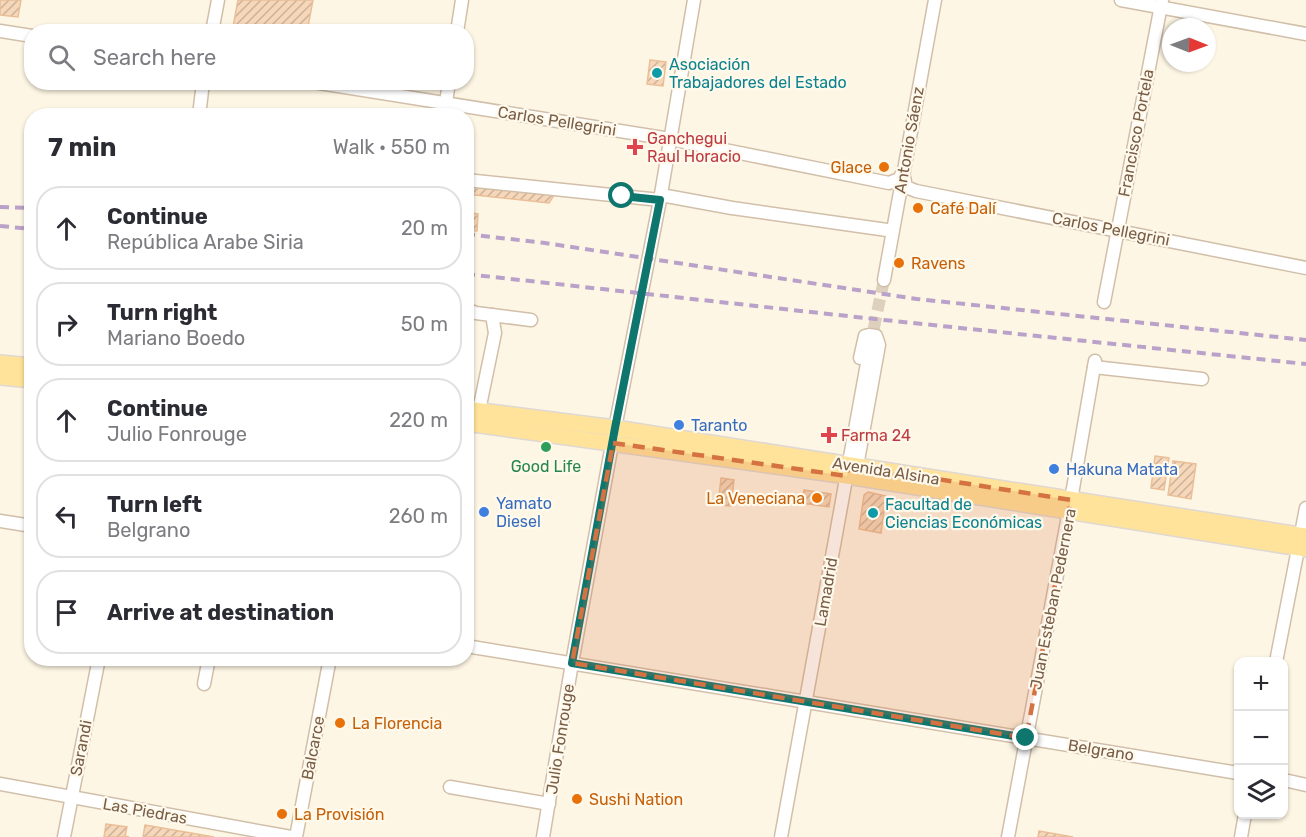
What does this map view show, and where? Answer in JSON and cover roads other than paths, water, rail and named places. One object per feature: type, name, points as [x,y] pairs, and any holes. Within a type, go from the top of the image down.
[{"type":"main road","points":[[0,363],[24,365]]},
{"type":"main road","points":[[0,377],[24,379]]},
{"type":"main road","name":"Avenida Alsina","points":[[474,416],[848,468],[1070,506],[1303,542]]},
{"type":"street","points":[[214,24],[218,0]]},
{"type":"street","points":[[458,24],[462,0]]},
{"type":"street","name":"Julio Fonrouge","points":[[543,837],[614,435],[661,198],[669,139],[694,0]]},
{"type":"street","name":"Antonio Sáenz","points":[[884,280],[935,0]]},
{"type":"street","points":[[1121,0],[1161,3],[1306,34]]},
{"type":"street","name":"Francisco Portela","points":[[1104,302],[1161,3]]},
{"type":"street","points":[[0,31],[24,35]]},
{"type":"street","points":[[200,108],[203,90]]},
{"type":"street","name":"Carlos Pellegrini","points":[[352,90],[440,108]]},
{"type":"street","points":[[445,108],[448,90]]},
{"type":"street","name":"Carlos Pellegrini","points":[[474,113],[669,139],[880,182]]},
{"type":"street","points":[[880,182],[894,182],[903,172]]},
{"type":"street","points":[[903,172],[906,187],[916,191]]},
{"type":"street","points":[[474,181],[661,198],[887,230]]},
{"type":"street","name":"Antonio Sáenz","points":[[880,182],[889,189],[892,195],[877,281],[880,288],[885,288],[890,284],[904,207],[909,195],[916,191]]},
{"type":"street","name":"Carlos Pellegrini","points":[[916,191],[1306,268]]},
{"type":"street","points":[[474,312],[531,320]]},
{"type":"street","points":[[474,409],[495,333],[492,315]]},
{"type":"street","name":"Lamadrid","points":[[869,334],[876,336],[879,345],[848,468],[863,342],[865,336],[869,334]]},
{"type":"street","name":"Lamadrid","points":[[781,837],[870,347]]},
{"type":"street","name":"Juan Esteban Pedernera","points":[[1008,837],[1094,364],[1202,379]]},
{"type":"street","points":[[1277,657],[1303,542],[1306,508]]},
{"type":"street","points":[[0,520],[24,524]]},
{"type":"street","name":"Belgrano","points":[[474,647],[1234,772]]},
{"type":"street","name":"Sarandi","points":[[64,837],[97,666]]},
{"type":"street","points":[[204,684],[207,666]]},
{"type":"street","name":"Balcarce","points":[[296,837],[328,666]]},
{"type":"street","points":[[1288,781],[1306,784]]},
{"type":"street","name":"Las Piedras","points":[[0,784],[291,837]]},
{"type":"street","points":[[450,787],[549,804]]},
{"type":"street","points":[[1241,837],[1244,819]]},
{"type":"tunnel","points":[[870,346],[884,280]]},
{"type":"railway","points":[[0,207],[24,208]]},
{"type":"railway","points":[[0,226],[24,228]]},
{"type":"railway","points":[[474,235],[545,243],[917,299],[1306,340]]},
{"type":"railway","points":[[474,275],[1306,364]]},
{"type":"place","name":"Asociación Trabajadores del Estado","points":[[657,73]]},
{"type":"place","name":"Ganchegui Raul Horacio","points":[[635,147]]},
{"type":"place","name":"Glace","points":[[884,167]]},
{"type":"place","name":"Café Dalí","points":[[918,208]]},
{"type":"place","name":"Ravens","points":[[899,263]]},
{"type":"place","name":"Taranto","points":[[679,425]]},
{"type":"place","name":"Farma 24","points":[[829,435]]},
{"type":"place","name":"Good Life","points":[[546,447]]},
{"type":"place","name":"Hakuna Matata","points":[[1054,469]]},
{"type":"place","name":"La Veneciana","points":[[817,498]]},
{"type":"place","name":"Yamato Diesel","points":[[484,512]]},
{"type":"place","name":"Facultad de Ciencias Económicas","points":[[873,513]]},
{"type":"place","name":"La Florencia","points":[[340,723]]},
{"type":"place","name":"Sushi Nation","points":[[577,799]]},
{"type":"place","name":"La Provisión","points":[[282,814]]}]
